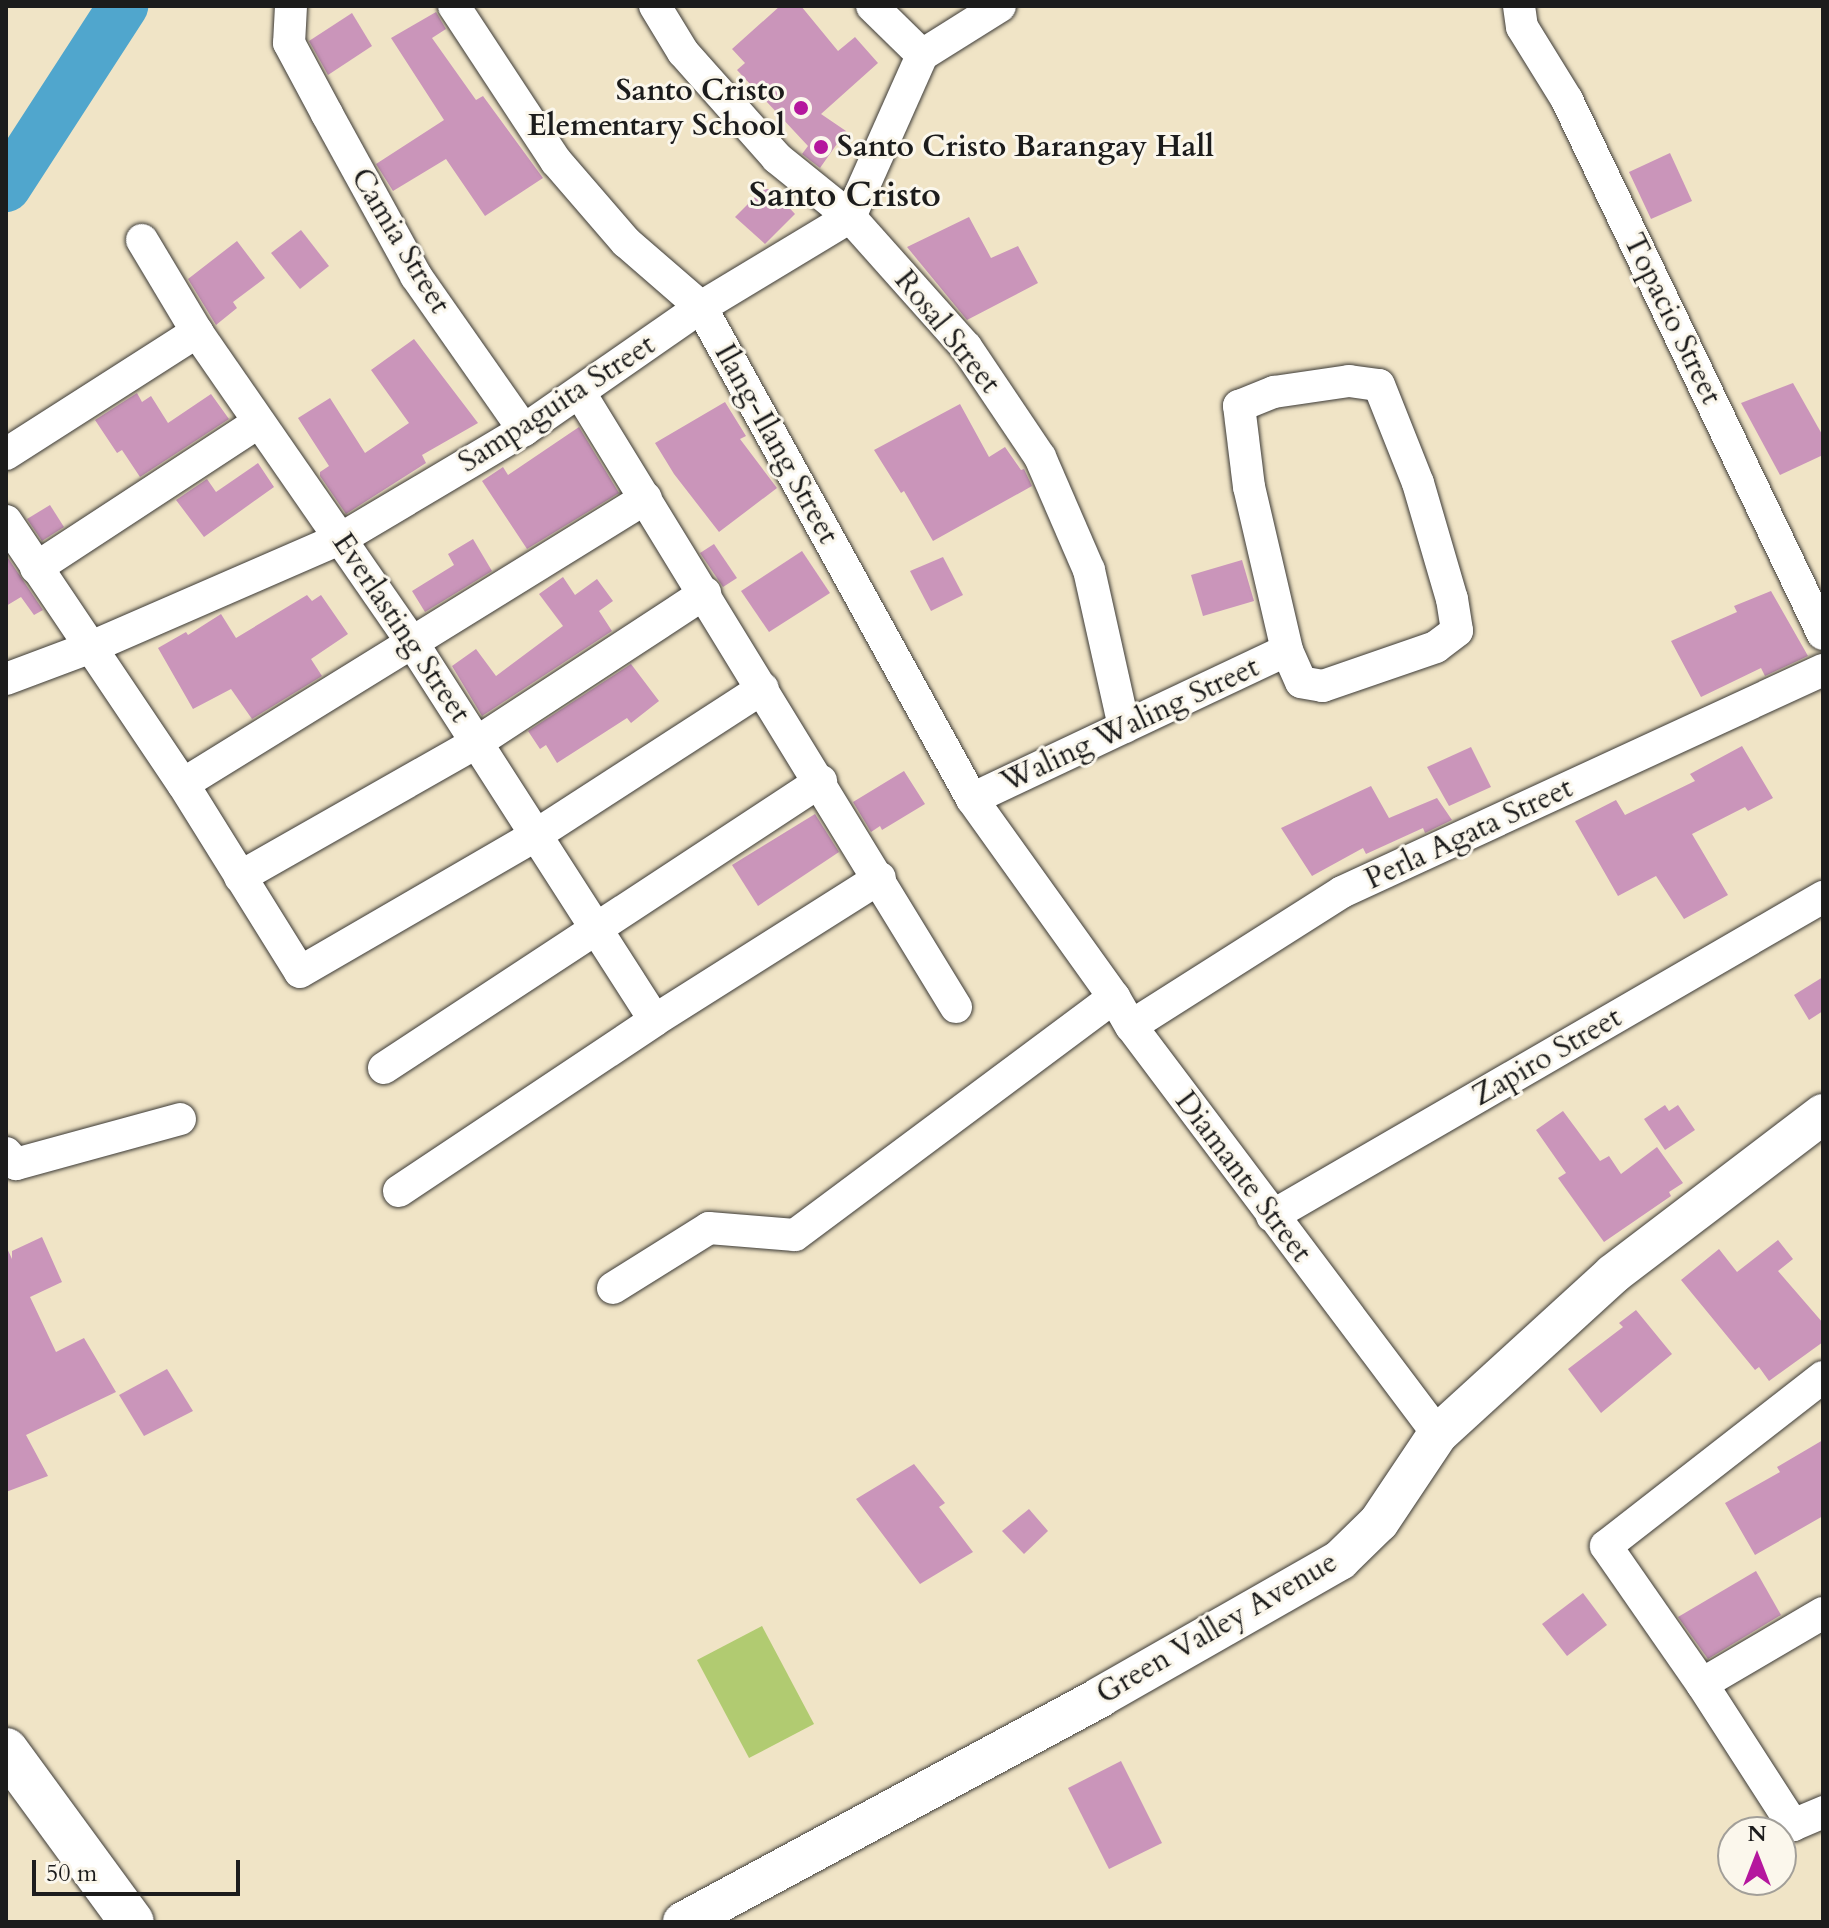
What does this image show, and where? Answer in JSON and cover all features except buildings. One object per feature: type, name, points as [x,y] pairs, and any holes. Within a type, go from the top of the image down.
[{"type":"main road","points":[[6,1750],[132,1922]]},
{"type":"street","name":"Camia Street","points":[[291,6],[289,43],[416,276],[524,430]]},
{"type":"street","name":"Ilang-Ilang Street","points":[[454,6],[556,161],[626,242],[701,307],[972,799],[1055,915]]},
{"type":"street","name":"Rosal Street","points":[[655,6],[683,52],[777,158],[850,217],[966,347],[1040,457],[1089,570],[1124,727]]},
{"type":"street","points":[[872,6],[922,55]]},
{"type":"street","points":[[850,217],[922,55],[1000,6]]},
{"type":"street","name":"Topacio Street","points":[[1519,6],[1522,27],[1567,100],[1823,634]]},
{"type":"street","name":"Sampaguita Street","points":[[6,679],[89,648],[342,538],[524,430],[701,307],[850,217]]},
{"type":"street","name":"Everlasting Street","points":[[142,240],[197,332],[258,423],[342,538],[412,642],[655,1020]]},
{"type":"street","points":[[6,454],[197,332]]},
{"type":"street","points":[[1349,381],[1379,385],[1418,483],[1452,599],[1457,631],[1436,647],[1323,686],[1301,682],[1287,650],[1249,487],[1239,406],[1274,392],[1349,381]]},
{"type":"street","points":[[580,393],[821,781],[956,1007]]},
{"type":"street","points":[[36,568],[258,423]]},
{"type":"street","points":[[183,784],[646,498]]},
{"type":"street","points":[[6,521],[183,784],[300,972],[536,835],[763,688]]},
{"type":"street","points":[[240,877],[476,743],[705,593]]},
{"type":"street","name":"Waling Waling Street","points":[[972,799],[1287,650]]},
{"type":"street","name":"Perla Agata Street","points":[[1131,1026],[1342,892],[1823,670]]},
{"type":"street","points":[[384,1068],[821,781]]},
{"type":"street","points":[[399,1191],[655,1020],[880,878]]},
{"type":"street","name":"Zapiro Street","points":[[1272,1216],[1823,897]]},
{"type":"street","name":"Diamante Street","points":[[1055,915],[1131,1026],[1438,1434]]},
{"type":"street","points":[[613,1288],[709,1228],[795,1235],[1114,997]]},
{"type":"street","name":"Green Valley Avenue","points":[[683,1922],[1100,1697],[1340,1560],[1379,1522],[1438,1434],[1613,1274],[1823,1114]]},
{"type":"street","points":[[6,1153],[16,1164],[180,1119]]},
{"type":"street","points":[[1823,1377],[1606,1546],[1702,1684],[1793,1825],[1823,1812]]},
{"type":"street","points":[[1702,1684],[1823,1613]]},
{"type":"green space","points":[[762,1626],[814,1724],[749,1758],[697,1660]]},
{"type":"waterway","points":[[6,187],[123,6]]},
{"type":"place","name":"Santo Cristo Elementary School","points":[[801,108]]},
{"type":"place","name":"Santo Cristo Barangay Hall","points":[[821,147]]},
{"type":"district","name":"Santo Cristo","points":[[845,196]]}]
